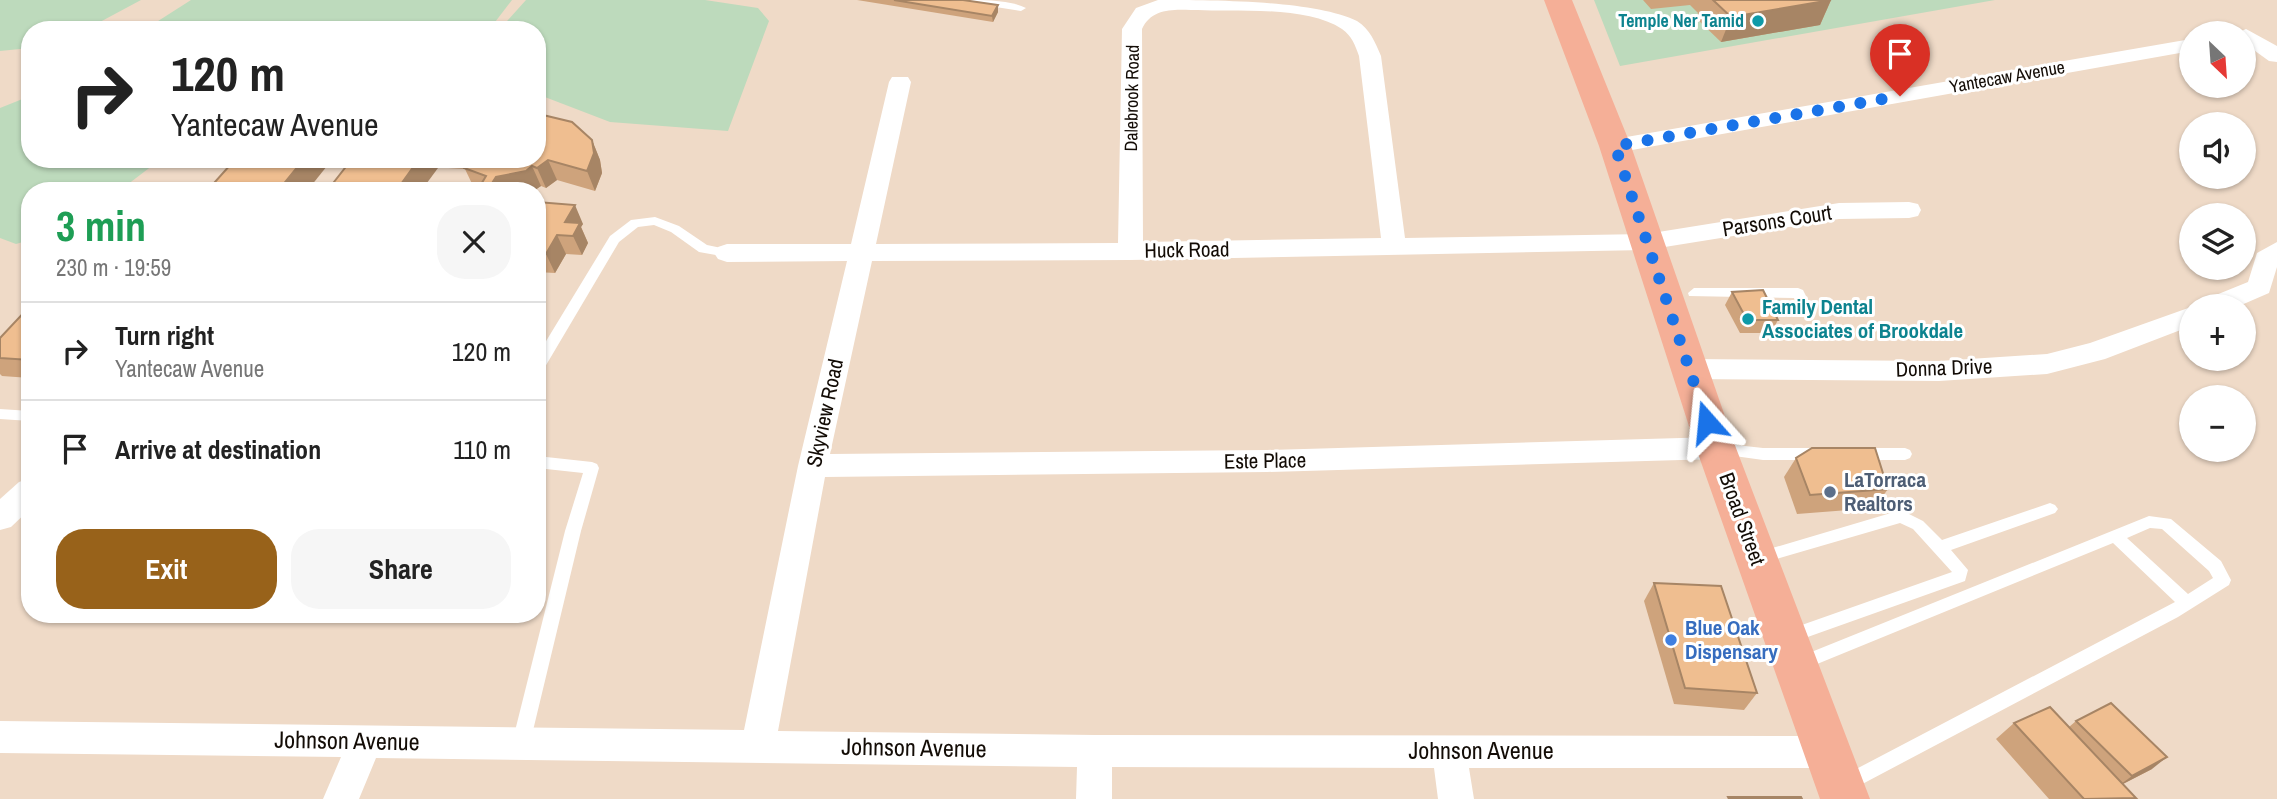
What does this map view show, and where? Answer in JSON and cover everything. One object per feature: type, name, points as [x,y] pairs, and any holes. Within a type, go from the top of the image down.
[{"type":"main road","name":"Broad Street","points":[[1558,0],[1615,146],[1716,448],[1838,779]]},
{"type":"street","name":"Dalebrook Road","points":[[1130,251],[1132,29],[1135,21],[1152,8],[1179,3],[1319,13],[1346,23],[1364,38],[1370,56],[1394,246]]},
{"type":"street","points":[[2256,33],[2277,30]]},
{"type":"street","points":[[2256,42],[2277,56]]},
{"type":"street","name":"Yantecaw Avenue","points":[[1615,146],[2179,47]]},
{"type":"street","name":"Skyview Road","points":[[758,745],[813,466],[900,82]]},
{"type":"street","name":"Parsons Court","points":[[1646,242],[1839,211],[1909,210]]},
{"type":"street","name":"Huck Road","points":[[727,253],[1130,251],[1646,242]]},
{"type":"street","points":[[2243,294],[2260,287],[2266,259],[2277,251]]},
{"type":"street","name":"Donna Drive","points":[[1689,369],[1939,370],[2047,364],[2095,352],[2179,320]]},
{"type":"street","name":"Este Place","points":[[813,466],[1267,461],[1716,448]]},
{"type":"street","points":[[0,518],[21,498]]},
{"type":"street","name":"Johnson Avenue","points":[[0,737],[1095,751],[1449,751],[1838,779]]},
{"type":"street","points":[[341,799],[366,741]]},
{"type":"street","points":[[1094,799],[1095,751]]},
{"type":"street","points":[[1449,751],[1456,799]]},
{"type":"lane","points":[[970,0],[1021,8]]},
{"type":"lane","points":[[546,353],[614,239],[635,223],[655,221],[675,229],[703,248],[727,253]]},
{"type":"lane","points":[[1694,293],[1798,293],[1804,306]]},
{"type":"lane","points":[[0,414],[21,415]]},
{"type":"lane","points":[[1716,448],[1763,454],[1905,454]]},
{"type":"lane","points":[[521,743],[573,531],[592,468],[546,463]]},
{"type":"lane","points":[[1939,548],[2050,509]]},
{"type":"lane","points":[[1757,559],[1901,516],[1917,525],[1959,570],[1959,576],[1791,652]]},
{"type":"lane","points":[[1791,652],[2149,522],[2166,523],[2215,566],[2223,580],[2187,603],[1838,779]]},
{"type":"lane","points":[[2115,536],[2187,603]]},
{"type":"green space","points":[[0,0],[141,0],[102,21],[21,21],[21,49],[0,51]]},
{"type":"green space","points":[[191,0],[512,0],[496,21],[158,21]]},
{"type":"green space","points":[[526,0],[705,0],[758,8],[769,21],[728,131],[610,122],[546,97],[546,21],[507,21]]},
{"type":"green space","points":[[1594,0],[1995,0],[1620,66]]},
{"type":"green space","points":[[21,100],[21,168],[149,168],[131,182],[21,182],[21,243],[16,244],[0,238],[0,108]]},
{"type":"building","points":[[894,0],[963,0],[998,5],[992,16]]},
{"type":"building","points":[[1713,0],[1831,0],[1731,17]]},
{"type":"building","points":[[546,116],[572,122],[592,140],[594,153],[587,171],[546,161]]},
{"type":"building","points":[[227,168],[297,168],[285,182],[215,182]]},
{"type":"building","points":[[345,168],[413,168],[402,182],[334,182]]},
{"type":"building","points":[[464,168],[530,168],[496,177],[493,182],[482,182],[486,176]]},
{"type":"building","points":[[546,203],[575,205],[565,222],[580,223],[573,236],[557,235],[546,254]]},
{"type":"building","points":[[1763,290],[1778,320],[1747,320],[1732,292]]},
{"type":"building","points":[[21,316],[21,359],[0,358],[0,338]]},
{"type":"building","points":[[1812,448],[1875,448],[1888,489],[1810,495],[1796,458]]},
{"type":"building","points":[[1654,583],[1721,586],[1757,693],[1685,688]]},
{"type":"building","points":[[2111,703],[2167,757],[2132,776],[2076,721]]},
{"type":"building","points":[[2050,707],[2136,798],[2084,799],[2014,723]]},
{"type":"building","points":[[1728,797],[1801,797],[1802,799],[1729,799]]},
{"type":"place","name":"Temple Ner Tamid","points":[[1758,21]]},
{"type":"place","name":"Family Dental Associates of Brookdale","points":[[1748,319]]},
{"type":"place","name":"LaTorraca Realtors","points":[[1830,492]]},
{"type":"place","name":"Blue Oak Dispensary","points":[[1671,640]]},
{"type":"route","points":[[1707,422],[1615,146],[1900,96]]}]
